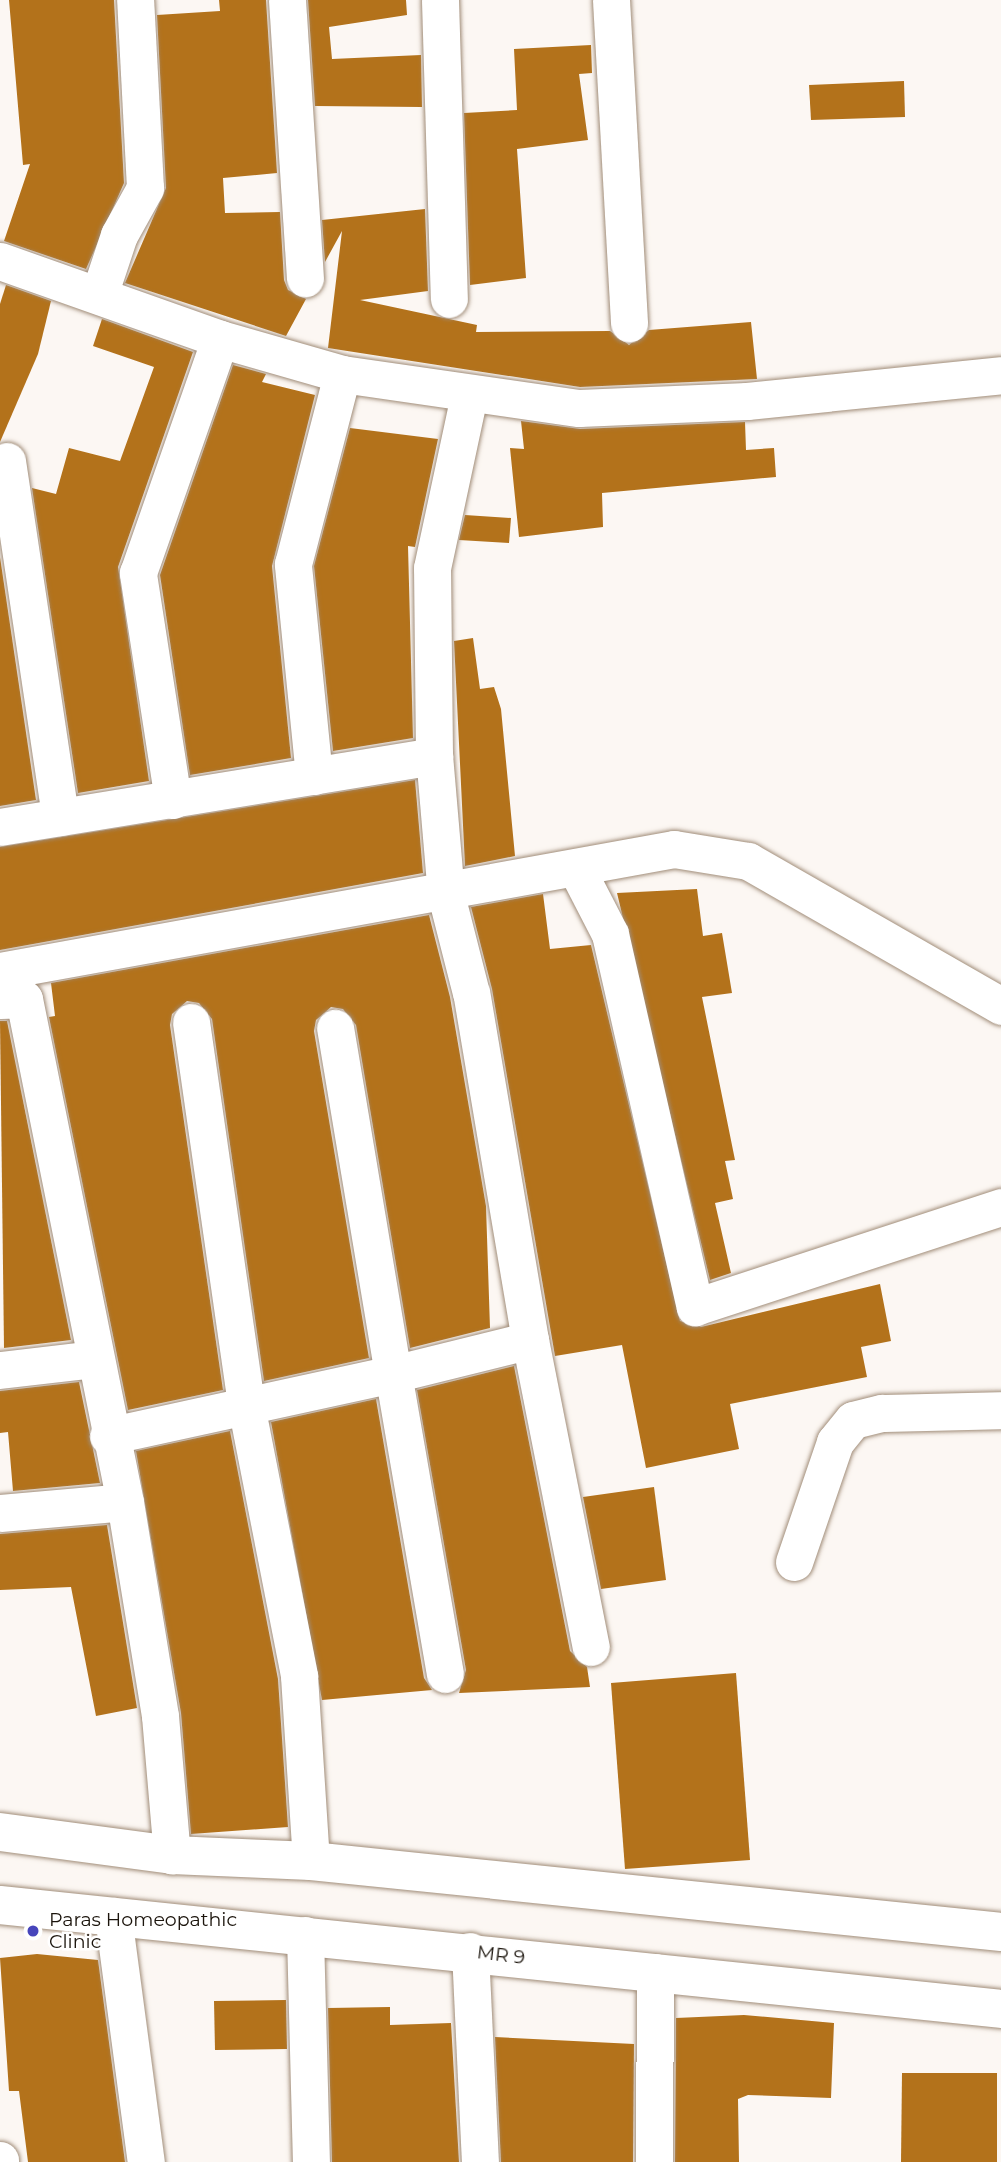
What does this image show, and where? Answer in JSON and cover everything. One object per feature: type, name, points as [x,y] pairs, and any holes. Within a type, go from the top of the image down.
[{"type":"main road","points":[[0,1832],[172,1855],[311,1861],[1001,1932]]},
{"type":"main road","name":"MR 9","points":[[0,1905],[470,1951],[1001,2009]]},
{"type":"street","points":[[99,295],[119,235],[145,188],[135,0]]},
{"type":"street","points":[[287,0],[305,278]]},
{"type":"street","points":[[440,0],[449,299]]},
{"type":"street","points":[[611,0],[629,324]]},
{"type":"street","points":[[0,261],[220,339],[342,374],[469,395],[579,408],[747,401],[1001,376]]},
{"type":"street","points":[[173,800],[138,573],[220,339]]},
{"type":"street","points":[[314,776],[293,564],[342,374]]},
{"type":"street","points":[[469,395],[432,568],[434,757],[446,895],[471,993],[530,1340],[591,1647]]},
{"type":"street","points":[[7,461],[60,817]]},
{"type":"street","points":[[0,827],[434,757]]},
{"type":"street","points":[[0,971],[446,895],[674,849],[748,861],[1001,1006]]},
{"type":"street","points":[[576,868],[610,934],[695,1307],[1001,1207]]},
{"type":"street","points":[[0,1000],[24,999],[108,1436],[125,1502],[160,1716],[172,1855]]},
{"type":"street","points":[[191,1022],[247,1410],[299,1676],[311,1861]]},
{"type":"street","points":[[335,1028],[445,1674]]},
{"type":"street","points":[[108,1436],[247,1410],[530,1340]]},
{"type":"street","points":[[0,1370],[93,1359]]},
{"type":"street","points":[[794,1562],[835,1442],[853,1420],[882,1413],[1001,1410]]},
{"type":"street","points":[[0,1513],[125,1502]]},
{"type":"street","points":[[113,1916],[146,2162]]},
{"type":"street","points":[[305,1935],[311,2162]]},
{"type":"street","points":[[470,1951],[480,2162]]},
{"type":"street","points":[[654,2162],[655,1972]]},
{"type":"building","points":[[9,0],[114,0],[124,183],[86,269],[4,241],[30,164],[23,165]]},
{"type":"building","points":[[219,0],[266,0],[277,173],[223,178],[225,213],[280,212],[284,280],[288,290],[306,299],[286,336],[125,283],[166,188],[157,15],[220,11]]},
{"type":"building","points":[[308,0],[406,0],[407,15],[329,27],[332,59],[421,55],[422,107],[315,106]]},
{"type":"building","points":[[591,45],[592,73],[579,74],[588,140],[517,149],[526,278],[470,285],[464,113],[517,110],[514,49]]},
{"type":"building","points":[[904,81],[905,117],[811,120],[809,85]]},
{"type":"building","points":[[425,209],[428,291],[360,300],[477,325],[476,332],[610,331],[629,345],[649,330],[751,322],[757,379],[580,387],[328,348],[342,231],[325,262],[322,220]]},
{"type":"building","points":[[6,285],[51,301],[38,354],[0,442],[0,304]]},
{"type":"building","points":[[102,319],[193,352],[118,567],[149,781],[78,793],[32,488],[56,494],[69,448],[120,461],[154,367],[93,346]]},
{"type":"building","points":[[233,365],[266,374],[262,382],[315,395],[272,566],[291,758],[190,775],[160,575]]},
{"type":"building","points":[[521,421],[580,429],[745,422],[746,450],[774,448],[776,477],[602,493],[603,527],[519,537],[510,448],[524,449]]},
{"type":"building","points":[[350,428],[438,439],[415,547],[408,546],[413,738],[333,751],[314,566]]},
{"type":"building","points":[[465,515],[511,518],[509,543],[459,540]]},
{"type":"building","points":[[0,557],[36,800],[0,806]]},
{"type":"building","points":[[473,638],[480,689],[494,687],[501,709],[515,856],[465,866],[454,641]]},
{"type":"building","points":[[415,780],[423,873],[0,950],[0,847]]},
{"type":"building","points":[[697,889],[703,936],[722,933],[732,993],[702,997],[735,1160],[725,1161],[733,1199],[715,1203],[731,1273],[710,1280],[617,893]]},
{"type":"building","points":[[543,894],[550,949],[591,945],[680,1321],[701,1327],[880,1284],[891,1341],[861,1347],[867,1377],[730,1404],[739,1449],[646,1468],[622,1345],[555,1356],[492,989],[471,907]]},
{"type":"building","points":[[429,915],[450,997],[486,1206],[490,1328],[410,1348],[356,1025],[343,1009],[331,1007],[316,1020],[314,1031],[369,1358],[264,1381],[212,1019],[199,1003],[187,1001],[172,1014],[170,1025],[223,1390],[128,1410],[49,1017],[55,1016],[51,983]]},
{"type":"building","points":[[0,1021],[7,1021],[71,1340],[4,1348]]},
{"type":"building","points":[[514,1366],[570,1651],[587,1667],[590,1687],[459,1693],[466,1670],[417,1390]]},
{"type":"building","points":[[79,1382],[100,1483],[13,1491],[8,1432],[0,1433],[0,1391]]},
{"type":"building","points":[[376,1399],[424,1678],[432,1690],[322,1700],[271,1422]]},
{"type":"building","points":[[230,1431],[278,1679],[288,1827],[191,1834],[181,1713],[136,1451]]},
{"type":"building","points":[[654,1487],[666,1580],[601,1589],[583,1497]]},
{"type":"building","points":[[107,1525],[137,1708],[96,1716],[71,1587],[0,1590],[0,1534]]},
{"type":"building","points":[[736,1673],[750,1860],[625,1869],[611,1683]]},
{"type":"building","points":[[37,1954],[98,1960],[125,2162],[28,2162],[19,2091],[9,2091],[0,1958]]},
{"type":"building","points":[[286,2000],[287,2049],[215,2050],[214,2001]]},
{"type":"building","points":[[390,2007],[390,2025],[451,2023],[459,2162],[332,2162],[328,2008]]},
{"type":"building","points":[[744,2015],[834,2023],[831,2098],[748,2095],[738,2099],[739,2162],[675,2162],[676,2018]]},
{"type":"building","points":[[495,2037],[634,2044],[633,2162],[501,2162]]},
{"type":"building","points":[[902,2073],[997,2073],[997,2162],[901,2162]]},
{"type":"place","name":"Paras Homeopathic Clinic","points":[[33,1931]]}]
